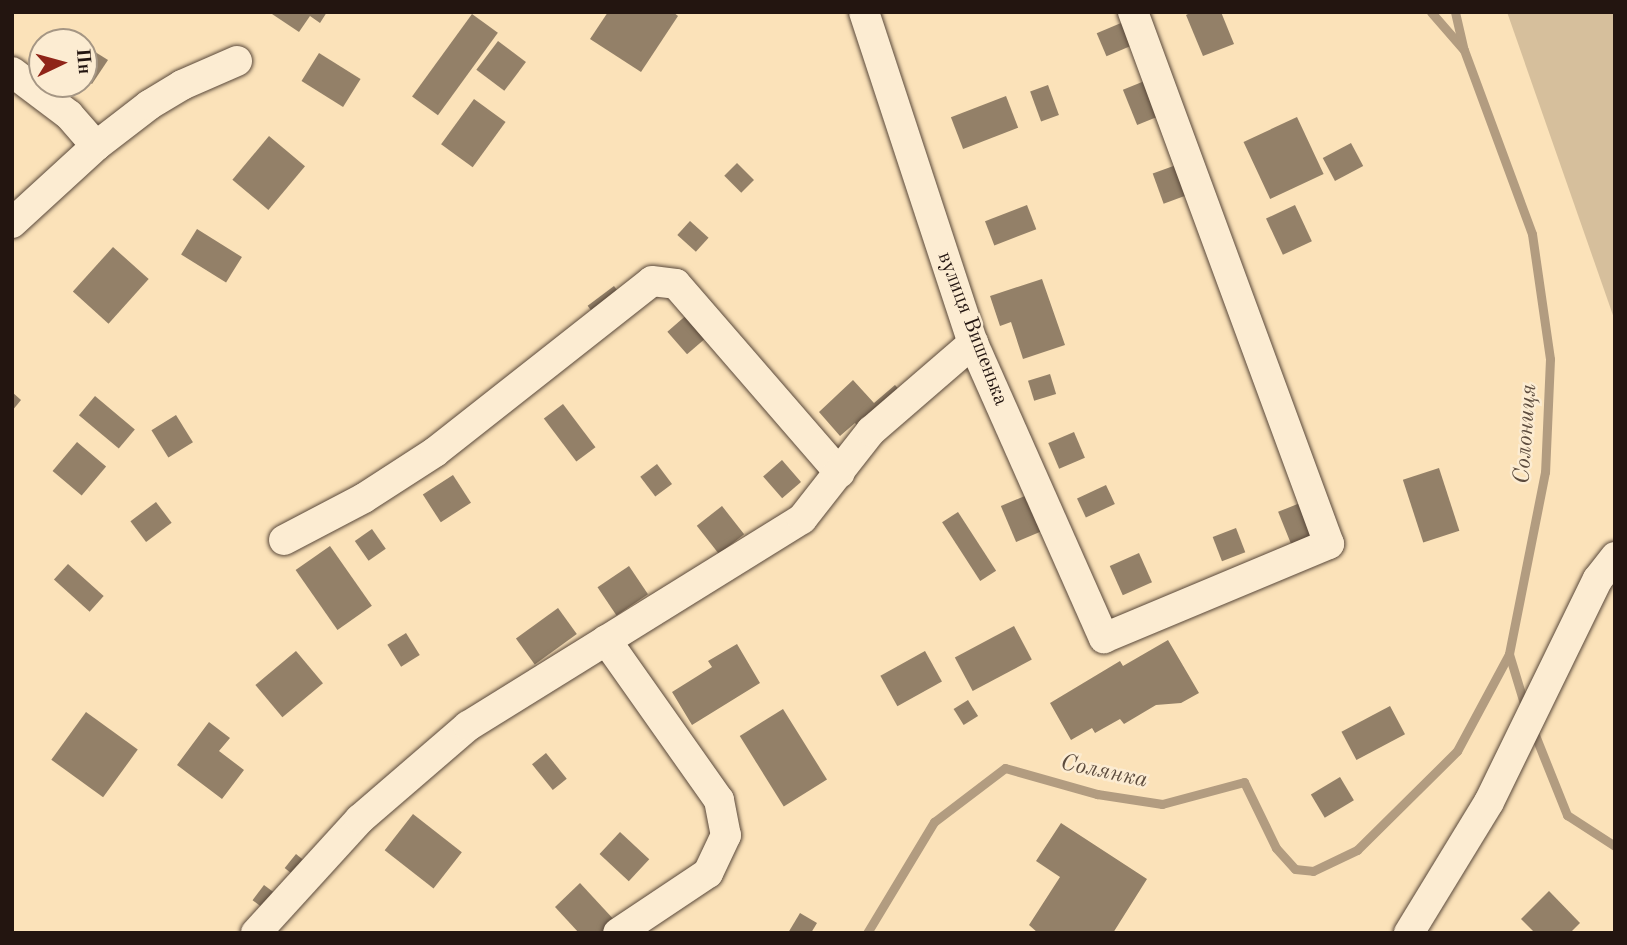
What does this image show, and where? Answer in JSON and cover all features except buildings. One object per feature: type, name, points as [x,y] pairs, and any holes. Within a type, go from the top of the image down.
[{"type":"street","name":"вулиця Вишенька","points":[[864,12],[973,343],[1104,638],[1329,544],[1133,12]]},
{"type":"street","points":[[12,223],[96,146],[181,85],[237,61]]},
{"type":"street","points":[[12,72],[69,115],[96,146]]},
{"type":"street","points":[[284,540],[364,498],[435,452],[652,281],[676,284],[840,473]]},
{"type":"street","points":[[256,933],[360,819],[468,726],[802,519],[871,431],[973,343]]},
{"type":"street","points":[[1409,933],[1489,802],[1598,579],[1615,557]]},
{"type":"street","points":[[606,640],[719,800],[726,835],[708,873],[618,933]]},
{"type":"shaded area","points":[[1507,12],[1615,12],[1615,321]]},
{"type":"waterway","name":"Солониця","points":[[1431,12],[1464,50],[1532,234],[1550,359],[1545,472],[1509,654],[1526,710]]},
{"type":"waterway","points":[[1455,12],[1463,48]]},
{"type":"waterway","name":"Солянка","points":[[867,933],[934,822],[1005,768],[1097,794],[1162,804],[1244,782],[1276,848],[1295,869],[1313,871],[1357,850],[1457,751],[1509,654]]},
{"type":"waterway","name":"Солониця","points":[[1533,730],[1567,815],[1615,846]]}]
